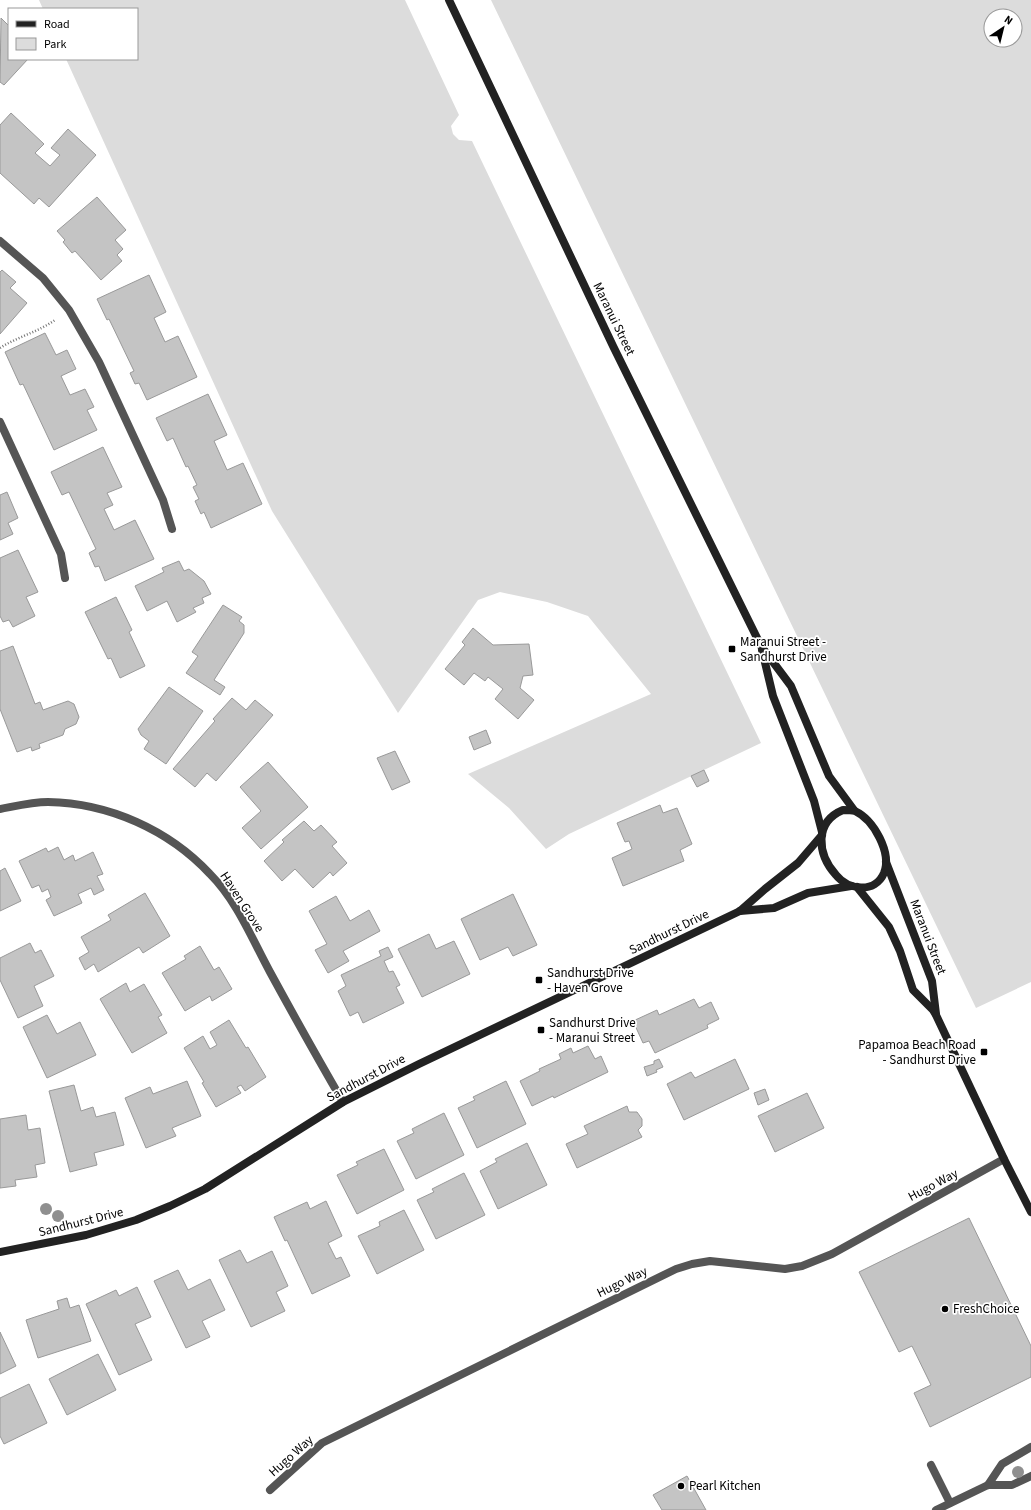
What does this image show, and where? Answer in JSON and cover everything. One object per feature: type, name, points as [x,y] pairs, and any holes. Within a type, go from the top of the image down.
[{"type":"main road","name":"Maranui Street","points":[[449,0],[613,346],[761,646],[791,686],[829,776],[854,810]]},
{"type":"main road","name":"Maranui Street","points":[[761,646],[773,696],[814,801],[822,834]]},
{"type":"main road","points":[[844,810],[854,810],[862,815],[877,832],[884,851],[886,862],[884,874],[875,884],[864,888],[855,887],[844,882],[836,876],[825,859],[822,848],[822,834],[825,824],[836,813],[844,810]]},
{"type":"main road","name":"Sandhurst Drive","points":[[0,1252],[86,1235],[136,1220],[205,1189],[343,1102],[419,1064],[740,911],[765,889],[798,864],[822,834]]},
{"type":"main road","name":"Maranui Street","points":[[886,862],[932,981],[936,1015]]},
{"type":"main road","points":[[855,887],[889,927],[900,951],[913,990],[936,1015],[1004,1159],[1031,1212]]},
{"type":"main road","name":"Sandhurst Drive","points":[[740,911],[774,908],[808,893],[855,887]]},
{"type":"street","points":[[0,241],[43,278],[69,310],[99,362],[115,396],[163,500],[172,529]]},
{"type":"street","points":[[0,422],[61,554],[65,578]]},
{"type":"street","name":"Haven Grove","points":[[0,809],[22,804],[47,802],[74,804],[96,808],[123,816],[148,827],[195,860],[215,880],[239,914],[343,1102]]},
{"type":"street","name":"Hugo Way","points":[[270,1490],[322,1443],[676,1269],[692,1264],[710,1261],[785,1268],[802,1266],[832,1254],[1004,1159]]},
{"type":"street","points":[[988,1486],[1002,1464],[1031,1447]]},
{"type":"street","points":[[931,1465],[950,1503]]},
{"type":"street","points":[[936,1510],[988,1486],[1012,1485],[1031,1476]]},
{"type":"path","points":[[0,348],[17,338],[47,325],[69,310]]},
{"type":"green space","points":[[39,0],[405,0],[459,115],[451,126],[453,134],[459,140],[472,141],[761,743],[569,834],[546,849],[509,808],[468,774],[651,694],[588,616],[547,602],[500,592],[478,600],[398,713],[272,511],[66,60],[138,60],[138,8],[43,8]]},
{"type":"green space","points":[[491,0],[1031,0],[1031,982],[976,1008]]},
{"type":"building","points":[[1,18],[8,25],[8,60],[27,60],[4,85],[0,82]]},
{"type":"building","points":[[11,113],[44,144],[35,153],[50,166],[60,155],[51,148],[68,129],[96,155],[49,207],[39,198],[34,204],[0,173],[0,125]]},
{"type":"building","points":[[97,197],[126,230],[115,240],[123,249],[117,255],[122,261],[101,280],[75,251],[72,253],[63,242],[65,240],[57,231]]},
{"type":"building","points":[[2,270],[16,282],[10,288],[27,303],[0,334],[0,272]]},
{"type":"building","points":[[149,275],[166,312],[154,318],[165,342],[178,336],[197,377],[147,400],[139,383],[135,384],[130,373],[134,371],[109,319],[107,320],[97,299]]},
{"type":"building","points":[[45,333],[56,355],[67,350],[76,369],[61,376],[70,395],[85,389],[94,407],[87,410],[97,430],[54,450],[23,384],[20,385],[5,352]]},
{"type":"building","points":[[208,394],[227,435],[214,441],[227,470],[243,463],[262,504],[211,528],[204,512],[201,514],[195,501],[199,499],[193,487],[197,485],[188,466],[186,467],[173,438],[167,441],[156,418]]},
{"type":"building","points":[[103,447],[122,487],[107,493],[113,505],[104,509],[114,530],[135,520],[154,559],[105,581],[99,566],[95,567],[89,553],[96,549],[69,492],[62,495],[51,472]]},
{"type":"building","points":[[7,492],[18,518],[8,523],[13,534],[0,540],[0,495]]},
{"type":"building","points":[[18,550],[38,592],[26,597],[35,616],[13,627],[9,620],[3,622],[0,616],[0,558]]},
{"type":"building","points":[[179,561],[184,571],[189,569],[204,581],[211,594],[202,598],[204,603],[193,608],[196,612],[177,622],[167,601],[147,611],[135,586],[164,572],[162,568]]},
{"type":"building","points":[[116,597],[132,630],[129,632],[145,666],[120,678],[111,658],[108,659],[85,612]]},
{"type":"building","points":[[223,605],[242,617],[239,621],[244,625],[244,633],[214,680],[225,687],[220,695],[186,673],[198,656],[192,652]]},
{"type":"building","points":[[473,628],[493,645],[529,644],[533,675],[523,676],[520,688],[534,700],[518,719],[495,699],[503,689],[488,677],[485,681],[474,673],[464,685],[445,669],[465,645],[462,642]]},
{"type":"building","points":[[13,646],[35,704],[40,702],[43,710],[68,701],[74,704],[79,717],[76,724],[65,729],[63,735],[39,744],[40,748],[32,751],[31,747],[17,752],[0,709],[0,651]]},
{"type":"building","points":[[169,687],[203,711],[166,764],[144,749],[149,741],[141,735],[138,729]]},
{"type":"building","points":[[232,698],[246,710],[255,700],[273,715],[216,781],[207,773],[195,787],[173,769],[215,721],[213,719]]},
{"type":"building","points":[[486,730],[491,743],[474,750],[469,737]]},
{"type":"building","points":[[395,751],[410,782],[392,790],[377,758]]},
{"type":"building","points":[[268,762],[308,807],[261,849],[242,828],[261,811],[240,787]]},
{"type":"building","points":[[704,770],[709,781],[697,787],[691,776]]},
{"type":"building","points":[[660,805],[663,813],[677,808],[692,844],[680,850],[684,861],[623,886],[612,858],[632,849],[629,841],[625,842],[617,823]]},
{"type":"building","points":[[304,821],[314,831],[321,825],[337,842],[332,846],[347,863],[333,876],[330,872],[313,888],[295,869],[282,881],[264,861],[284,842],[282,840]]},
{"type":"building","points":[[58,847],[64,860],[73,855],[75,861],[93,852],[103,874],[97,876],[104,890],[94,895],[91,888],[78,894],[82,903],[54,916],[46,900],[51,897],[48,889],[42,892],[39,885],[32,888],[19,861],[46,848],[48,852]]},
{"type":"building","points":[[5,868],[21,901],[0,911],[0,871]]},
{"type":"building","points":[[145,893],[170,936],[143,953],[139,947],[98,972],[94,964],[85,970],[79,958],[89,952],[81,937],[111,920],[108,915]]},
{"type":"building","points":[[513,894],[537,945],[513,956],[508,947],[480,960],[461,919]]},
{"type":"building","points":[[336,896],[350,921],[369,910],[380,931],[343,951],[349,961],[328,973],[315,950],[327,944],[309,911]]},
{"type":"building","points":[[429,934],[436,949],[454,941],[470,974],[422,997],[398,949]]},
{"type":"building","points":[[30,943],[35,953],[41,950],[54,976],[34,986],[43,1006],[18,1018],[0,980],[0,958]]},
{"type":"building","points":[[200,946],[214,970],[219,967],[232,989],[212,1001],[210,996],[185,1011],[162,973],[186,959],[184,956]]},
{"type":"building","points":[[388,947],[393,957],[384,961],[389,972],[393,971],[400,985],[396,987],[404,1003],[363,1023],[358,1012],[350,1016],[338,991],[346,986],[341,975],[381,956],[379,951]]},
{"type":"building","points":[[126,983],[130,992],[144,984],[162,1015],[158,1017],[167,1033],[132,1053],[100,999]]},
{"type":"building","points":[[694,999],[699,1008],[711,1002],[719,1019],[707,1025],[708,1028],[655,1053],[649,1041],[643,1043],[633,1021],[657,1010],[659,1015]]},
{"type":"building","points":[[47,1015],[57,1034],[80,1022],[96,1055],[47,1078],[23,1027]]},
{"type":"building","points":[[229,1020],[246,1048],[248,1047],[266,1077],[245,1091],[241,1085],[237,1087],[241,1093],[216,1107],[202,1083],[204,1082],[184,1048],[203,1036],[210,1049],[217,1045],[210,1032]]},
{"type":"building","points":[[588,1046],[595,1059],[601,1056],[608,1072],[554,1098],[553,1096],[532,1106],[520,1081],[540,1071],[539,1069],[561,1059],[559,1054],[571,1048],[573,1053]]},
{"type":"building","points":[[659,1059],[663,1067],[656,1070],[657,1072],[647,1076],[644,1067],[654,1064],[654,1061]]},
{"type":"building","points":[[735,1059],[749,1089],[684,1120],[667,1084],[691,1072],[695,1078]]},
{"type":"building","points":[[187,1081],[201,1116],[172,1128],[176,1136],[146,1148],[125,1098],[150,1087],[153,1094]]},
{"type":"building","points":[[506,1081],[526,1124],[477,1148],[458,1108],[475,1100],[473,1097]]},
{"type":"building","points":[[74,1085],[81,1111],[93,1107],[96,1117],[115,1112],[124,1145],[94,1153],[97,1165],[70,1172],[49,1091]]},
{"type":"building","points":[[765,1089],[769,1100],[758,1105],[754,1093]]},
{"type":"building","points":[[807,1093],[824,1128],[775,1152],[758,1116]]},
{"type":"building","points":[[627,1106],[629,1112],[637,1112],[642,1119],[642,1126],[638,1130],[642,1137],[577,1168],[566,1144],[588,1134],[584,1126]]},
{"type":"building","points":[[444,1113],[464,1155],[416,1179],[397,1141],[414,1133],[412,1129]]},
{"type":"building","points":[[26,1115],[28,1130],[40,1128],[45,1163],[35,1165],[37,1177],[15,1180],[16,1186],[0,1188],[0,1119]]},
{"type":"building","points":[[527,1143],[547,1185],[498,1209],[480,1171],[497,1162],[495,1159]]},
{"type":"building","points":[[384,1149],[404,1190],[357,1214],[337,1175],[358,1165],[356,1162]]},
{"type":"building","points":[[464,1173],[485,1215],[436,1239],[417,1200],[434,1192],[432,1189]]},
{"type":"building","points":[[326,1201],[342,1236],[328,1243],[336,1259],[341,1257],[350,1276],[312,1294],[287,1240],[285,1241],[274,1217],[307,1202],[310,1209]]},
{"type":"building","points":[[404,1210],[424,1250],[377,1274],[358,1236],[380,1226],[379,1222]]},
{"type":"building","name":"FreshChoice","points":[[969,1218],[1031,1346],[1031,1377],[930,1427],[914,1393],[931,1385],[912,1346],[899,1352],[859,1272]]},
{"type":"building","points":[[240,1250],[247,1263],[272,1251],[288,1286],[276,1292],[285,1311],[251,1327],[219,1260]]},
{"type":"building","points":[[178,1270],[188,1290],[210,1279],[225,1310],[202,1321],[210,1337],[186,1348],[154,1281]]},
{"type":"building","points":[[137,1287],[151,1317],[135,1324],[152,1360],[119,1375],[86,1304],[116,1290],[119,1296]]},
{"type":"building","points":[[67,1298],[70,1308],[79,1305],[91,1341],[38,1358],[26,1320],[59,1309],[57,1301]]},
{"type":"building","points":[[0,1332],[16,1366],[0,1374]]},
{"type":"building","points":[[98,1354],[116,1390],[67,1415],[49,1379]]},
{"type":"building","points":[[29,1384],[47,1423],[4,1444],[0,1436],[0,1398]]},
{"type":"building","name":"Pearl Kitchen","points":[[687,1476],[706,1510],[662,1510],[653,1495]]},
{"type":"place","name":"Maranui Street - Sandhurst Drive","points":[[732,649]]},
{"type":"place","name":"Sandhurst Drive - Haven Grove","points":[[539,980]]},
{"type":"place","name":"Sandhurst Drive - Maranui Street","points":[[541,1030]]},
{"type":"place","name":"Papamoa Beach Road - Sandhurst Drive","points":[[984,1052]]},
{"type":"place","name":"FreshChoice","points":[[945,1309]]},
{"type":"place","name":"Pearl Kitchen","points":[[681,1486]]}]
